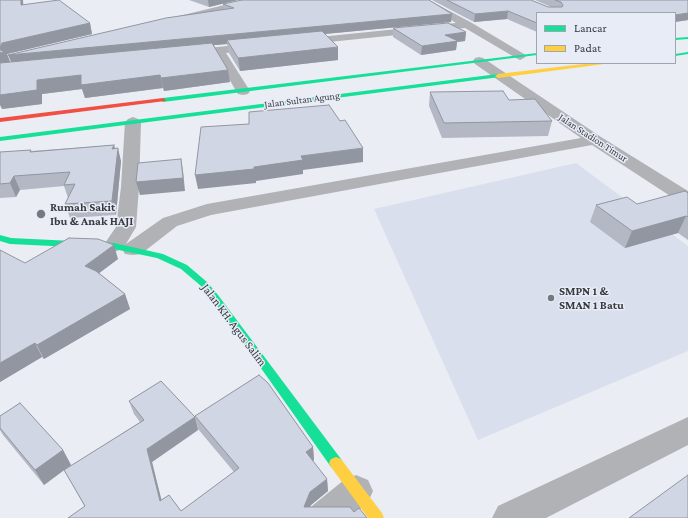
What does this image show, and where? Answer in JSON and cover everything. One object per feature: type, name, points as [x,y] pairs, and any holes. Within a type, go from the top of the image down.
[{"type":"main road","points":[[676,39],[688,38]]},
{"type":"main road","points":[[676,55],[688,53]]},
{"type":"main road","name":"Jalan Sultan Agung","points":[[0,120],[536,54]]},
{"type":"main road","name":"Jalan Sultan Agung","points":[[0,139],[595,64]]},
{"type":"main road","points":[[74,130],[88,122],[89,118],[88,115],[76,111]]},
{"type":"main road","name":"Jalan KH. Agus Salim","points":[[3,241],[114,246],[160,256],[184,267],[204,284],[377,518]]},
{"type":"street","points":[[168,21],[256,0]]},
{"type":"street","points":[[423,0],[520,56]]},
{"type":"street","points":[[201,5],[214,10]]},
{"type":"street","points":[[290,43],[468,26]]},
{"type":"street","points":[[172,55],[266,46]]},
{"type":"street","points":[[220,50],[243,91]]},
{"type":"street","name":"Jalan Stadion Timur","points":[[479,61],[595,140],[688,199]]},
{"type":"street","points":[[114,246],[126,227],[130,187],[133,122]]},
{"type":"street","points":[[133,249],[170,222],[207,210],[595,140]]},
{"type":"street","points":[[510,518],[688,430]]},
{"type":"street","points":[[324,518],[356,490]]},
{"type":"shaded area","name":"SMPN 1 & SMAN 1 Batu","points":[[576,163],[688,246],[688,351],[478,440],[374,209]]},
{"type":"building","points":[[0,0],[21,0],[21,5],[59,0],[90,23],[2,43],[0,47]]},
{"type":"building","points":[[242,0],[429,0],[452,14],[8,55],[166,18],[234,8],[223,4]]},
{"type":"building","points":[[447,0],[531,0],[548,7],[562,7],[563,5],[561,2],[555,0],[688,0],[688,13],[676,15],[676,12],[536,12],[536,23],[508,11],[475,14]]},
{"type":"building","points":[[448,23],[466,32],[445,35],[458,41],[422,46],[393,28]]},
{"type":"building","points":[[322,31],[338,47],[238,58],[227,40]]},
{"type":"building","points":[[212,43],[228,70],[161,78],[160,75],[81,85],[81,75],[37,80],[37,90],[0,95],[0,63]]},
{"type":"building","points":[[503,91],[509,100],[535,99],[552,121],[444,123],[430,92]]},
{"type":"building","points":[[329,105],[340,121],[345,120],[363,148],[301,156],[303,160],[254,167],[254,169],[195,175],[201,127],[249,124],[249,112]]},
{"type":"building","points":[[114,145],[112,149],[118,148],[112,201],[65,204],[75,184],[64,185],[70,172],[14,176],[10,183],[0,184],[0,152],[31,150],[30,152]]},
{"type":"building","points":[[181,159],[183,178],[136,182],[138,163]]},
{"type":"building","points":[[685,191],[688,193],[688,217],[686,216],[632,231],[596,205],[627,197],[637,204]]},
{"type":"building","points":[[69,238],[98,239],[114,245],[85,266],[96,271],[125,294],[37,345],[35,343],[0,363],[0,250],[25,263]]},
{"type":"building","points":[[259,375],[268,383],[313,447],[306,452],[327,479],[310,492],[304,507],[350,507],[354,512],[359,508],[367,518],[68,518],[85,506],[64,470],[144,420],[129,401],[161,381],[195,417],[147,449],[160,501],[169,495],[181,511],[239,468],[195,416]]},
{"type":"building","points":[[20,403],[63,450],[35,470],[0,428],[0,416]]},
{"type":"building","points":[[688,475],[688,518],[629,518]]},
{"type":"traffic: fast","points":[[676,39],[688,38]]},
{"type":"traffic: fast","points":[[676,55],[688,53]]},
{"type":"traffic: fast","points":[[163,100],[536,54]]},
{"type":"traffic: fast","points":[[0,139],[498,76]]},
{"type":"traffic: fast","points":[[0,238],[10,241],[114,246],[160,256],[184,267],[204,284],[215,297],[336,463]]},
{"type":"traffic: slow","points":[[498,76],[596,64]]},
{"type":"traffic: slow","points":[[336,463],[377,518]]},
{"type":"traffic: jam","points":[[0,120],[163,100]]},
{"type":"place","name":"Rumah Sakit Ibu & Anak HAJI","points":[[41,214]]},
{"type":"place","name":"SMPN 1 & SMAN 1 Batu","points":[[551,298]]}]
